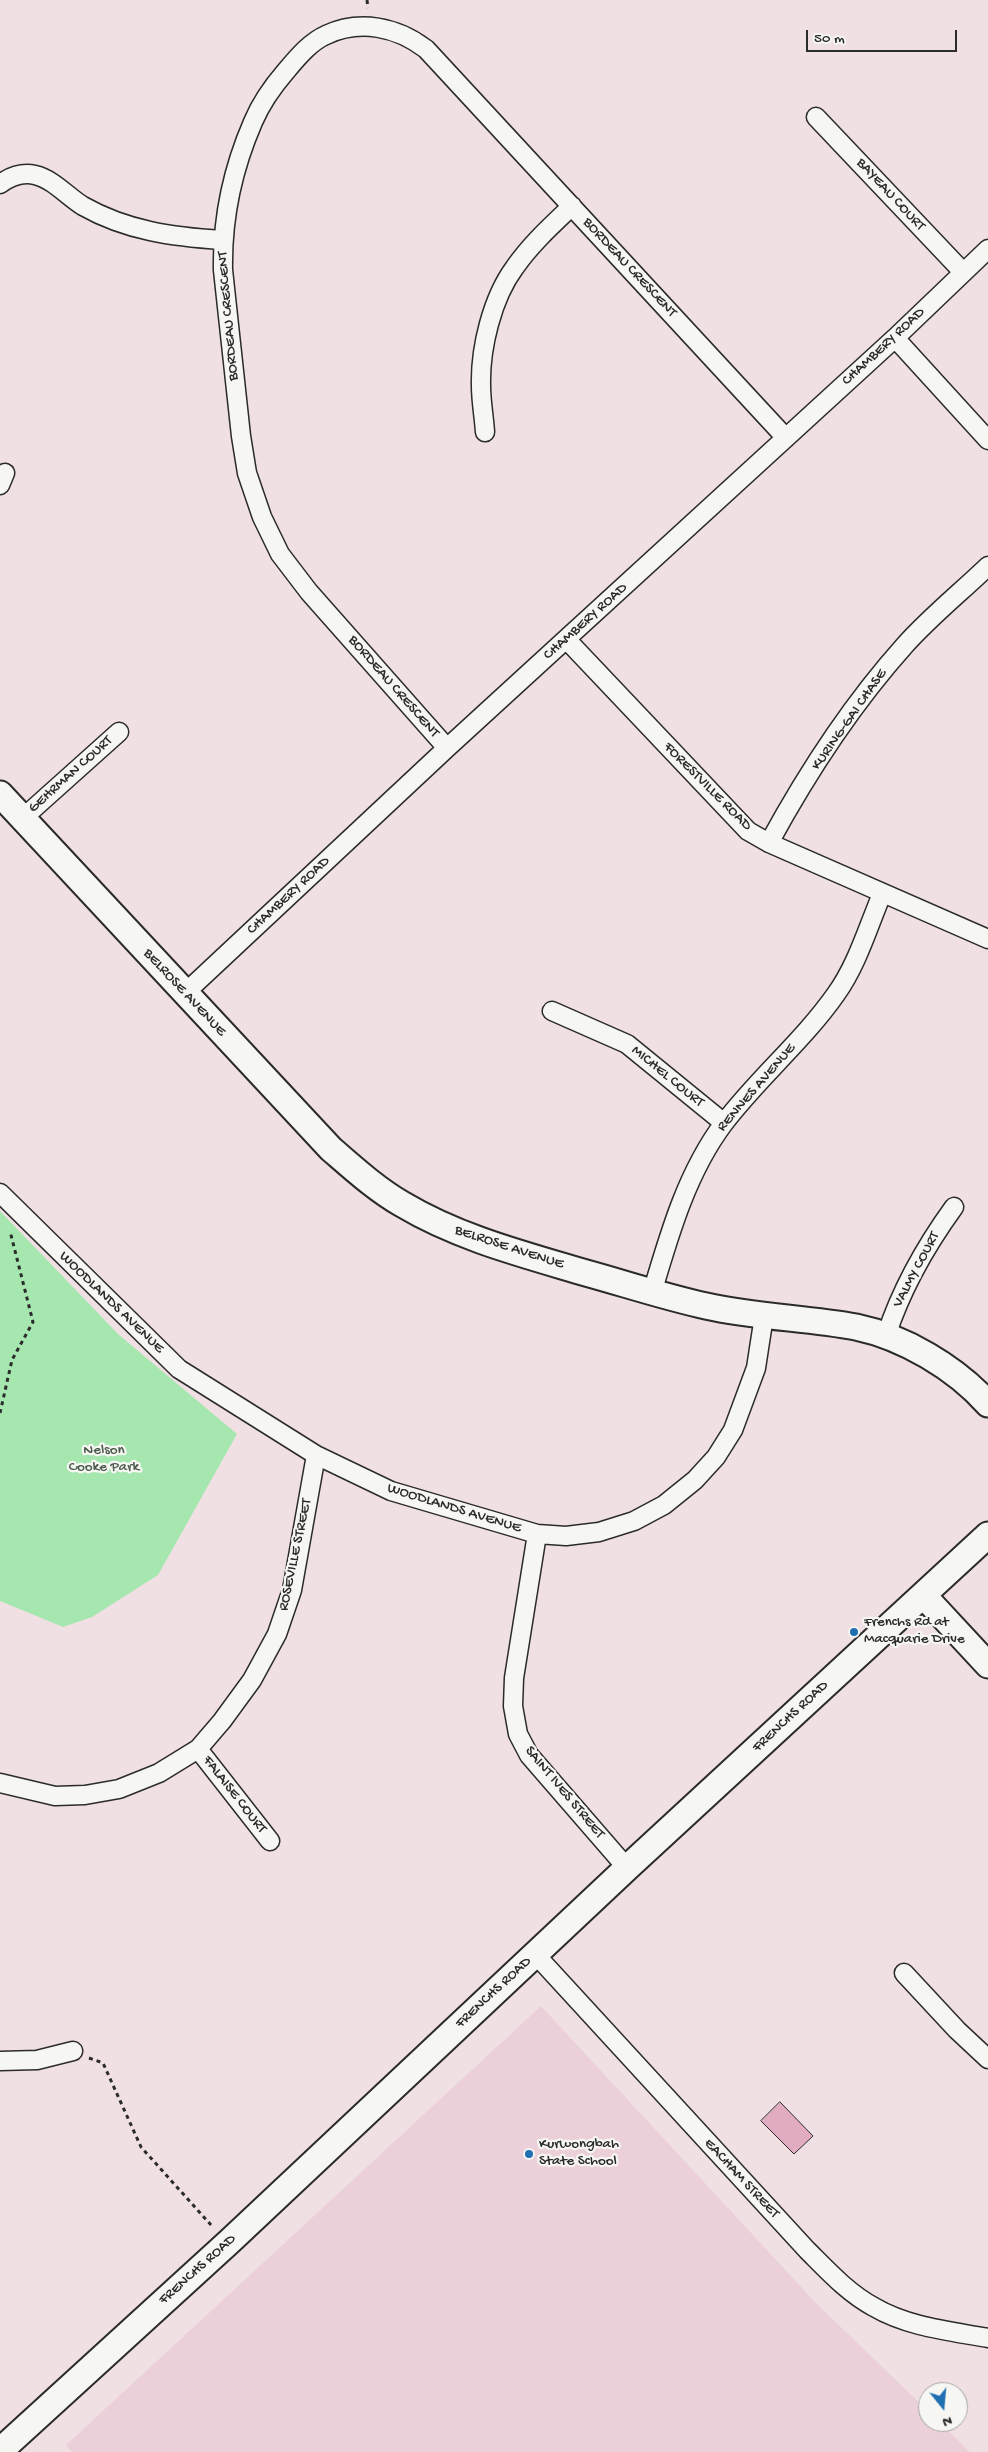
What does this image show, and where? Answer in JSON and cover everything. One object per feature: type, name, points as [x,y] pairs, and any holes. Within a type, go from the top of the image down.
[{"type":"street","name":"BORDEAU CRESCENT","points":[[447,748],[310,592],[280,554],[262,517],[248,473],[241,436],[222,270],[222,240],[228,204],[250,129],[273,86],[300,54],[324,35],[349,27],[390,29],[409,36],[426,49],[786,438]]},
{"type":"street","name":"BAYEAU COURT","points":[[816,117],[963,272]]},
{"type":"street","points":[[0,184],[14,176],[26,173],[38,176],[84,206],[124,224],[175,237],[222,240]]},
{"type":"street","points":[[485,432],[480,387],[483,357],[500,294],[514,267],[539,237],[572,206]]},
{"type":"street","name":"CHAMBERY ROAD","points":[[184,994],[447,748],[895,338],[988,249]]},
{"type":"street","points":[[895,338],[988,440]]},
{"type":"street","name":"KURING-GAI CHASE","points":[[769,843],[786,813],[867,689],[906,644],[988,566]]},
{"type":"street","name":"FORESTVILLE ROAD","points":[[567,640],[729,813],[748,830],[769,843],[988,939]]},
{"type":"street","name":"GEHRMAN COURT","points":[[23,818],[119,732]]},
{"type":"street","name":"BELROSE AVENUE","points":[[0,794],[330,1149],[364,1178],[402,1204],[448,1228],[496,1247],[652,1293],[707,1306],[764,1316],[840,1325],[886,1336],[920,1352],[949,1370],[977,1391],[988,1404]]},
{"type":"street","name":"RENNES AVENUE","points":[[652,1293],[690,1181],[724,1123],[817,1020],[838,992],[850,970],[882,894]]},
{"type":"street","name":"MICHEL COURT","points":[[552,1011],[627,1044],[724,1123]]},
{"type":"street","name":"WOODLANDS AVENUE","points":[[0,1193],[179,1369],[316,1455],[391,1491],[538,1534],[566,1536],[599,1532],[634,1521],[664,1505],[695,1480],[716,1456],[733,1430],[739,1416],[756,1368],[764,1316]]},
{"type":"street","name":"VALMY COURT","points":[[886,1336],[898,1301],[935,1233],[954,1207]]},
{"type":"street","name":"ROSEVILLE STREET","points":[[0,1783],[55,1796],[85,1795],[119,1789],[159,1773],[198,1749],[222,1721],[252,1680],[277,1634],[292,1590],[316,1455]]},
{"type":"street","name":"SAINT IVES STREET","points":[[538,1534],[514,1678],[513,1706],[518,1734],[529,1755],[627,1868]]},
{"type":"street","name":"FRENCHS ROAD","points":[[0,2451],[230,2241],[627,1868],[988,1534]]},
{"type":"street","points":[[923,1595],[988,1665]]},
{"type":"street","name":"FALAISE COURT","points":[[198,1749],[270,1841]]},
{"type":"street","name":"EACHAM STREET","points":[[536,1955],[801,2243],[849,2291],[874,2308],[896,2318],[922,2326],[988,2338]]},
{"type":"street","points":[[904,1973],[988,2059]]},
{"type":"street","points":[[0,2061],[38,2060],[73,2051]]},
{"type":"path","points":[[0,1413],[12,1360],[33,1322],[7,1217],[15,1209]]},
{"type":"path","points":[[73,2051],[103,2063],[142,2147],[211,2225]]},
{"type":"shaded area","name":"Kurwongbah State School","points":[[541,2006],[816,2303],[918,2401],[918,2432],[949,2432],[970,2452],[72,2452],[66,2445]]},
{"type":"green space","name":"Nelson Cooke Park","points":[[0,1211],[118,1334],[237,1434],[158,1575],[92,1617],[63,1627],[0,1601]]},
{"type":"building","points":[[780,2102],[813,2136],[794,2154],[761,2121]]},
{"type":"place","name":"Frenchs Rd at Macquarie Drive","points":[[854,1632]]},
{"type":"place","name":"Kurwongbah State School","points":[[529,2154]]}]
